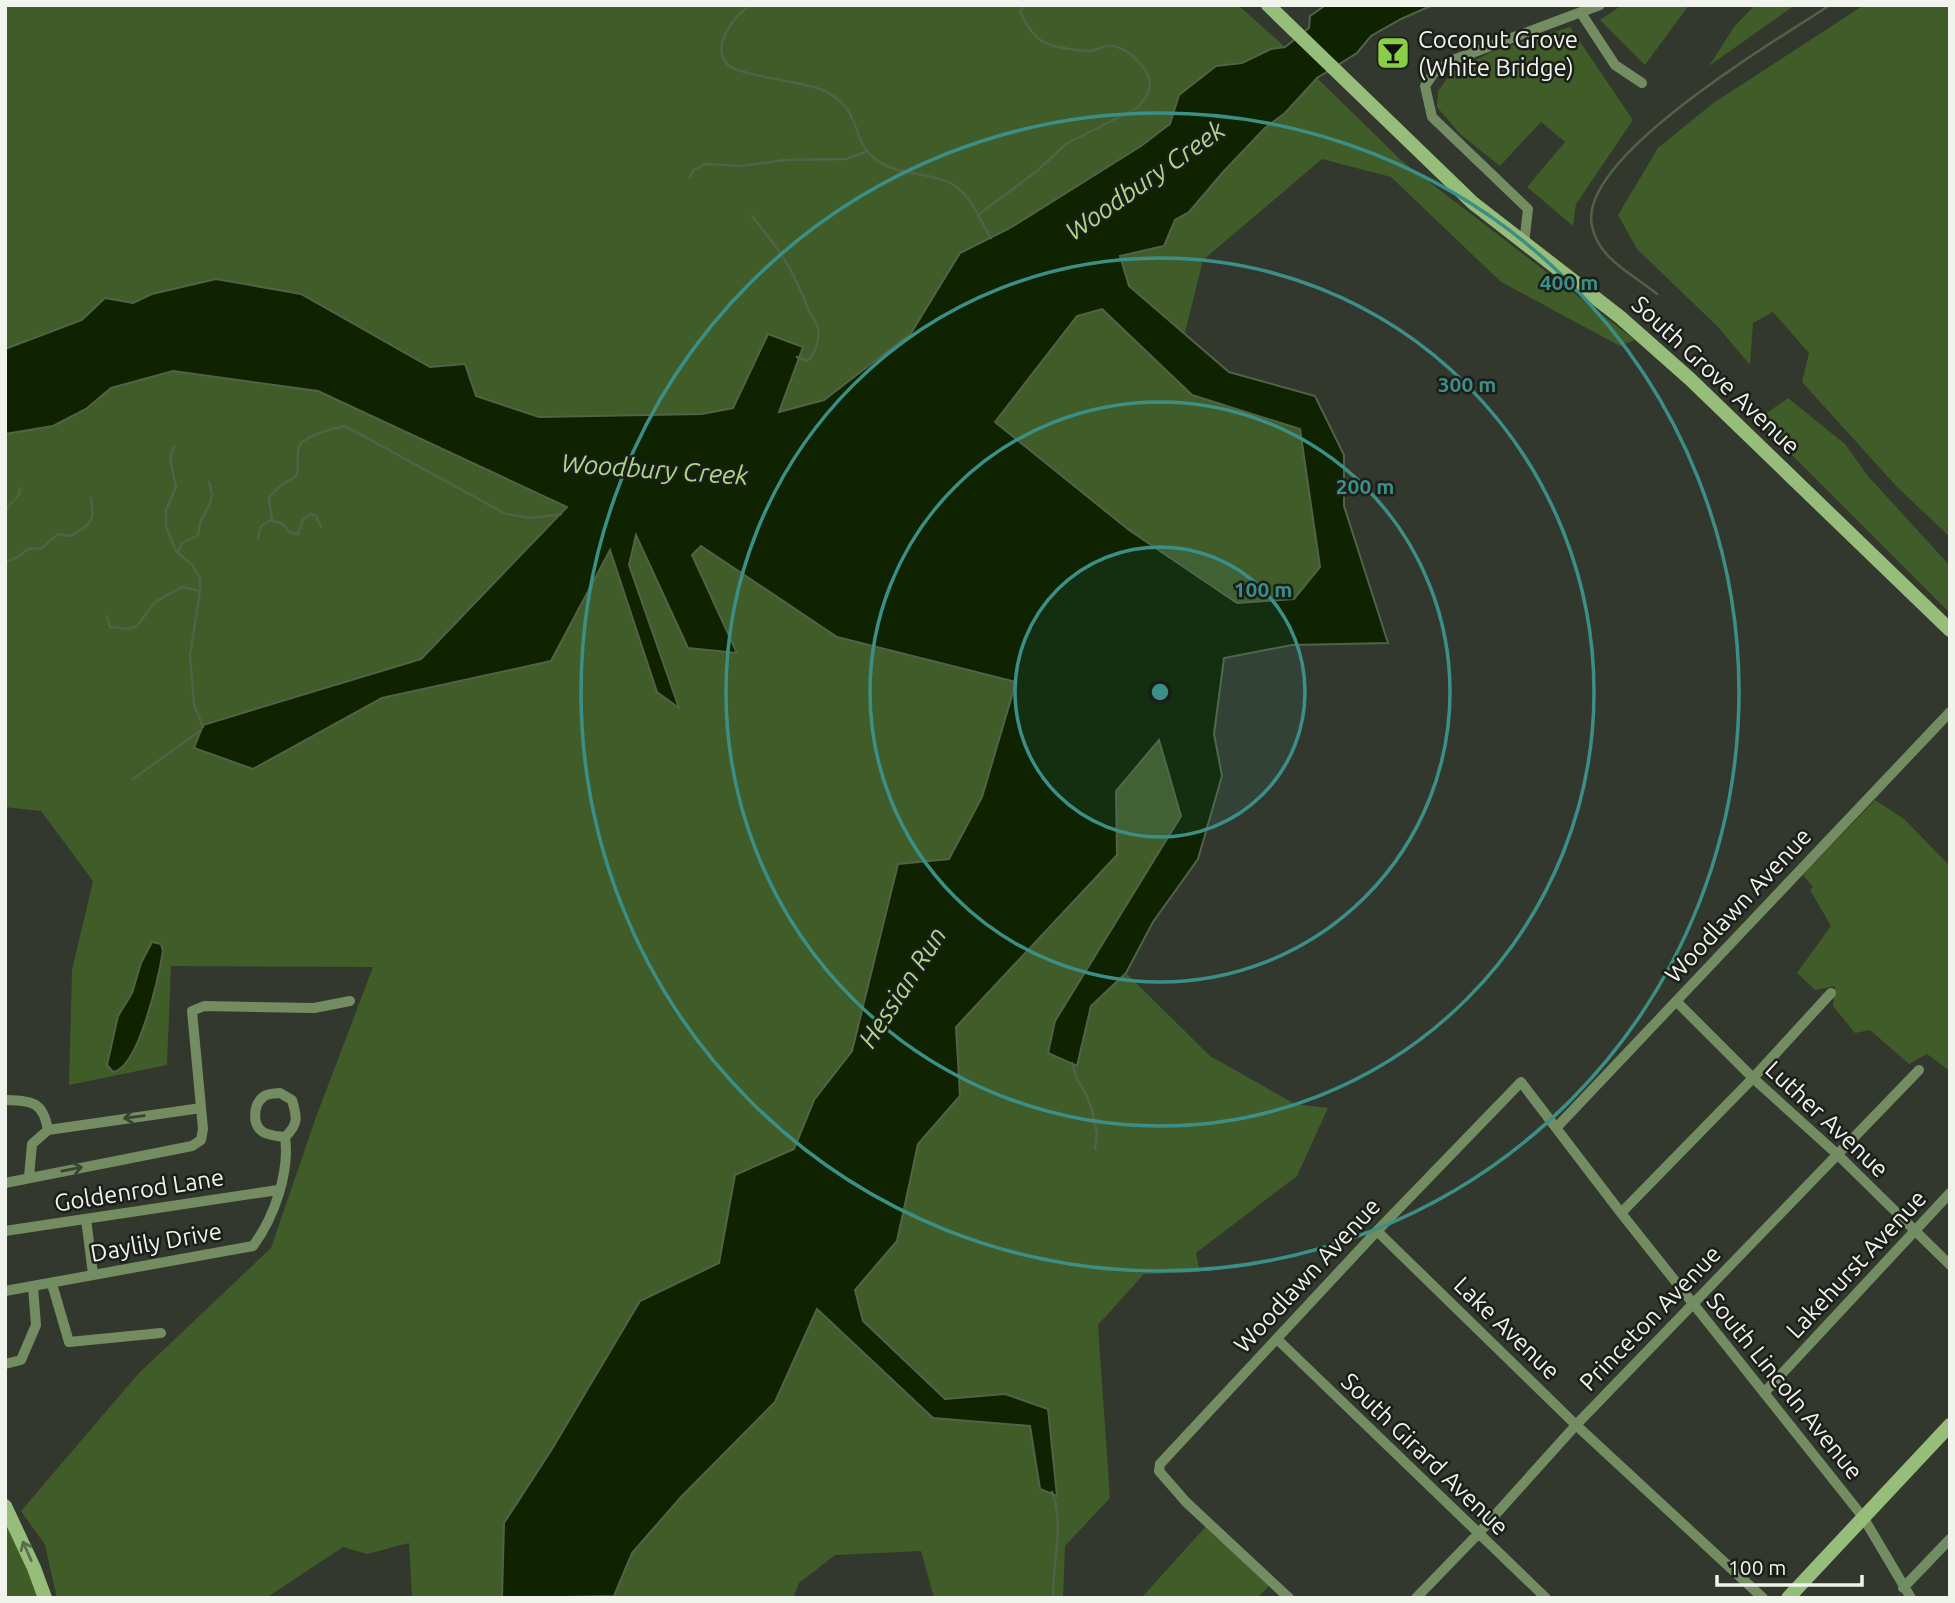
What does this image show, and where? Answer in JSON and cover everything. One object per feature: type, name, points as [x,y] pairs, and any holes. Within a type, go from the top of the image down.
[{"type":"main road","name":"South Grove Avenue","points":[[1268,5],[1473,203],[1620,317],[1690,379],[1950,630]]},
{"type":"main road","points":[[1788,1598],[1950,1425]]},
{"type":"main road","points":[[5,1506],[45,1598]]},
{"type":"street","points":[[1524,244],[1528,209],[1432,117],[1425,86],[1444,64],[1600,5]]},
{"type":"street","points":[[1581,13],[1615,65],[1642,83]]},
{"type":"street","name":"Woodlawn Avenue","points":[[1557,1127],[1950,712]]},
{"type":"street","points":[[1621,1213],[1753,1078],[1831,993]]},
{"type":"street","points":[[5,1183],[192,1146],[201,1140],[203,1129],[192,1011],[204,1006],[314,1007],[351,1001]]},
{"type":"street","name":"Luther Avenue","points":[[1677,1002],[1753,1078],[1838,1154],[1950,1265]]},
{"type":"street","name":"Princeton Avenue","points":[[1416,1598],[1576,1425],[1919,1070]]},
{"type":"street","name":"Woodlawn Avenue","points":[[1289,1598],[1186,1502],[1159,1471],[1160,1464],[1377,1231],[1521,1082]]},
{"type":"street","name":"South Lincoln Avenue","points":[[1521,1082],[1621,1213],[1863,1517],[1911,1598]]},
{"type":"street","points":[[280,1093],[292,1100],[297,1115],[295,1128],[285,1137],[272,1136],[261,1131],[256,1124],[260,1099],[268,1094],[280,1093]]},
{"type":"street","points":[[5,1100],[23,1100],[37,1105],[45,1114],[48,1130]]},
{"type":"street","points":[[29,1177],[32,1144],[48,1130],[201,1108]]},
{"type":"street","points":[[278,1190],[287,1149],[285,1137]]},
{"type":"street","name":"Goldenrod Lane","points":[[5,1231],[278,1190]]},
{"type":"street","name":"Daylily Drive","points":[[5,1291],[253,1246],[266,1229],[278,1190]]},
{"type":"street","name":"Lakehurst Avenue","points":[[1764,1393],[1950,1194]]},
{"type":"street","points":[[86,1219],[93,1274]]},
{"type":"street","name":"Lake Avenue","points":[[1377,1231],[1576,1425],[1763,1598]]},
{"type":"street","points":[[52,1284],[69,1342],[161,1333]]},
{"type":"street","points":[[5,1364],[21,1360],[36,1325],[33,1287]]},
{"type":"street","name":"South Girard Avenue","points":[[1277,1339],[1546,1598]]},
{"type":"street","points":[[1903,1588],[1950,1539]]},
{"type":"shaded area","points":[[5,5],[1238,5],[1285,47],[1271,49],[1242,63],[1216,66],[1179,95],[1170,124],[1141,146],[1010,228],[960,253],[911,333],[824,400],[778,413],[733,408],[702,414],[539,417],[476,396],[465,364],[430,367],[301,294],[152,294],[133,303],[105,298],[82,320],[5,349]]},
{"type":"shaded area","points":[[1622,5],[1689,5],[1645,65],[1600,20]]},
{"type":"shaded area","points":[[1755,5],[1795,5],[1709,66],[1734,27]]},
{"type":"shaded area","points":[[1864,5],[1950,5],[1950,537],[1897,487],[1802,382],[1809,353],[1773,312],[1753,323],[1750,365],[1717,326],[1637,249],[1618,215],[1658,148],[1712,104]]},
{"type":"shaded area","points":[[1570,27],[1633,120],[1576,204],[1573,226],[1527,187],[1565,142],[1541,122],[1500,166],[1460,134],[1437,107],[1438,91],[1452,72],[1493,51]]},
{"type":"shaded area","points":[[1317,78],[1402,161],[1635,340],[1620,346],[1501,282],[1391,177],[1322,159],[1203,260],[1185,333],[1129,286],[1120,256],[1164,245],[1175,220],[1189,212],[1265,128],[1285,113]]},
{"type":"shaded area","points":[[1102,309],[1192,395],[1300,429],[1320,568],[1294,599],[1237,603],[1129,530],[994,422],[1077,316]]},
{"type":"shaded area","points":[[172,371],[318,391],[567,507],[421,659],[203,725],[253,769],[382,698],[551,661],[610,549],[657,692],[678,707],[629,565],[636,534],[736,652],[692,555],[701,546],[837,637],[1016,682],[982,797],[949,859],[898,864],[852,1051],[814,1100],[794,1149],[735,1175],[719,1263],[640,1301],[552,1449],[504,1523],[502,1598],[412,1598],[409,1543],[367,1554],[343,1547],[266,1598],[57,1598],[45,1545],[21,1511],[138,1374],[271,1248],[316,1117],[373,967],[171,966],[167,1065],[69,1085],[72,970],[93,881],[41,811],[5,807],[5,434],[53,426],[86,409],[111,388]]},
{"type":"shaded area","points":[[1788,398],[1845,444],[1868,476],[1950,566],[1950,613],[1757,420]]},
{"type":"shaded area","points":[[1159,739],[1181,816],[1055,1021],[1048,1053],[1077,1066],[1091,1006],[1126,973],[1210,1056],[1295,1104],[1328,1108],[1297,1176],[1196,1253],[1200,1272],[1144,1274],[1098,1325],[1110,1498],[1065,1546],[1063,1598],[934,1598],[921,1551],[835,1555],[799,1583],[793,1598],[613,1598],[632,1553],[681,1497],[775,1402],[817,1309],[933,1418],[1030,1426],[1040,1489],[1048,1409],[1005,1394],[945,1399],[863,1321],[855,1290],[897,1241],[918,1144],[960,1096],[956,1027],[1117,855],[1116,791]]},
{"type":"shaded area","points":[[1875,800],[1904,819],[1950,866],[1950,1071],[1927,1054],[1909,1064],[1870,1030],[1855,1033],[1833,1006],[1835,986],[1815,990],[1797,973],[1831,926],[1810,890],[1813,887],[1803,875]]},
{"type":"shaded area","points":[[5,1514],[39,1598],[5,1598]]},
{"type":"shaded area","points":[[1209,1523],[1275,1580],[1257,1598],[1133,1598],[1143,1596]]},
{"type":"water","points":[[1326,5],[1433,5],[1371,36],[1357,53],[1317,78],[1285,113],[1265,128],[1189,212],[1175,220],[1164,246],[1120,256],[1129,286],[1229,372],[1315,396],[1344,455],[1344,506],[1388,643],[1292,645],[1224,658],[1214,734],[1222,776],[1198,859],[1153,922],[1126,973],[1091,1006],[1077,1066],[1048,1053],[1055,1021],[1181,816],[1159,740],[1116,791],[1117,855],[956,1027],[960,1096],[918,1144],[897,1241],[855,1290],[863,1321],[945,1399],[1005,1394],[1048,1409],[1057,1496],[1040,1489],[1030,1426],[933,1418],[817,1309],[775,1402],[681,1497],[632,1553],[614,1596],[502,1598],[504,1523],[552,1449],[640,1301],[719,1263],[735,1175],[794,1149],[814,1100],[852,1051],[898,864],[949,859],[982,797],[1016,682],[837,637],[701,546],[692,555],[737,653],[688,648],[636,535],[629,565],[679,708],[657,692],[610,550],[551,661],[382,698],[253,769],[194,748],[203,725],[421,659],[567,507],[318,391],[173,371],[111,388],[86,409],[53,426],[5,434],[5,349],[82,320],[105,298],[133,303],[152,294],[216,279],[301,294],[430,367],[465,364],[476,396],[539,417],[702,414],[733,408],[768,334],[803,347],[779,412],[824,400],[911,333],[960,253],[1010,228],[1141,146],[1170,124],[1179,95],[1216,66],[1242,63],[1271,49],[1285,47],[1309,28],[1310,16]],"holes":[[[1102,309],[1192,395],[1300,429],[1320,567],[1294,599],[1237,603],[1129,530],[995,422],[1077,316]]]},
{"type":"water","points":[[152,942],[161,944],[163,951],[146,1019],[131,1055],[122,1067],[113,1072],[107,1065],[118,1016],[132,993],[141,963]]},
{"type":"waterway","points":[[751,5],[738,15],[727,30],[722,47],[726,63],[741,71],[808,85],[832,95],[843,103],[861,141],[875,159],[895,169],[940,179],[959,189],[973,206],[991,238]]},
{"type":"waterway","points":[[978,215],[1037,171],[1066,144],[1137,108],[1150,89],[1150,80],[1141,64],[1131,54],[1119,48],[1106,46],[1092,51],[1058,47],[1043,42],[1031,31],[1022,17],[1020,12],[1024,5]]},
{"type":"waterway","points":[[1657,294],[1618,265],[1602,248],[1592,226],[1596,198],[1615,167],[1686,102],[1830,5]]},
{"type":"waterway","points":[[690,177],[693,171],[705,164],[742,166],[784,160],[846,159],[868,151]]},
{"type":"waterway","points":[[752,216],[785,260],[817,325],[818,339],[813,354],[807,361],[797,357]]},
{"type":"waterway","points":[[272,520],[269,497],[296,476],[301,443],[319,433],[345,426],[506,514],[531,518],[561,514]]},
{"type":"waterway","points":[[174,447],[170,459],[176,487],[166,510],[166,526],[176,551],[192,565],[200,578],[190,655],[194,705],[203,727]]},
{"type":"waterway","points":[[178,553],[182,543],[198,535],[212,494],[209,482]]},
{"type":"waterway","points":[[5,510],[19,495],[20,488]]},
{"type":"waterway","points":[[5,562],[28,549],[42,548],[58,534],[71,536],[84,528],[92,517],[91,498]]},
{"type":"waterway","points":[[258,538],[261,526],[271,520],[283,524],[289,532],[298,534],[303,520],[310,514],[316,516],[321,527]]},
{"type":"waterway","points":[[107,616],[110,627],[128,629],[137,626],[155,602],[182,587],[200,591]]},
{"type":"waterway","points":[[133,779],[201,730]]},
{"type":"waterway","points":[[1072,1063],[1092,1110],[1097,1134],[1095,1149]]},
{"type":"waterway","points":[[1052,1492],[1058,1518],[1053,1598]]},
{"type":"place","name":"Coconut Grove (White Bridge)","points":[[1393,53]]},
{"type":"water label","name":"Woodbury Creek","points":[[1145,180]]},
{"type":"water label","name":"Woodbury Creek","points":[[655,469]]},
{"type":"water label","name":"Hessian Run","points":[[902,987]]}]
